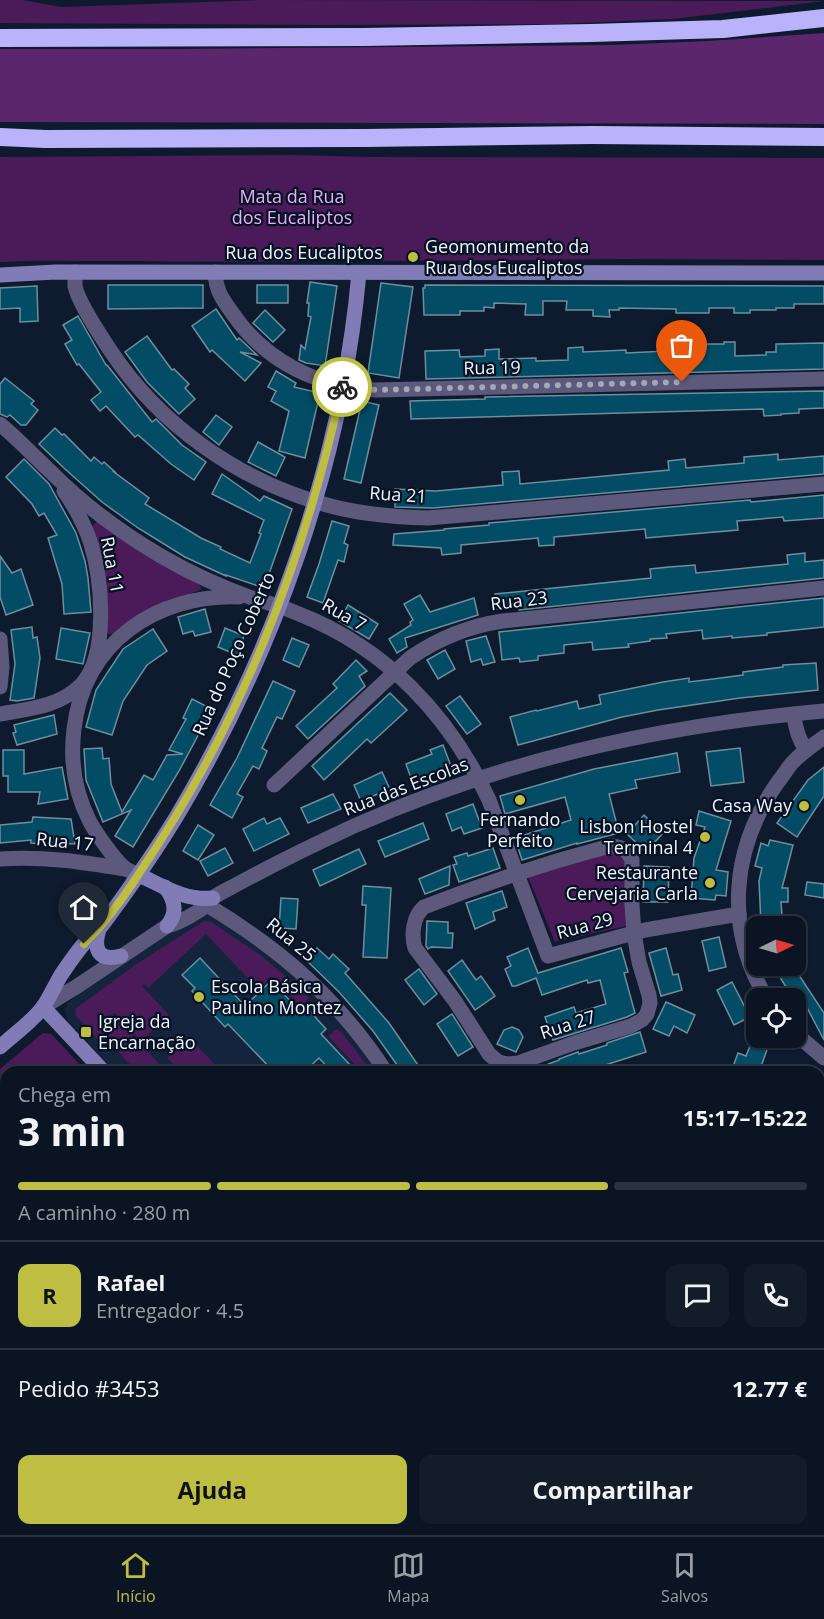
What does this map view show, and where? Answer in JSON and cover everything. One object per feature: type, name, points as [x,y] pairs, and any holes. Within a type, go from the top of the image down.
[{"type":"highway","points":[[0,38],[353,37],[591,33],[723,29],[824,18]]},
{"type":"highway","points":[[0,137],[45,139],[593,135],[824,137]]},
{"type":"highway","points":[[0,143],[45,139]]},
{"type":"street","name":"Rua dos Eucaliptos","points":[[0,275],[75,272],[824,273]]},
{"type":"street","name":"Rua 21","points":[[75,272],[77,291],[101,336],[130,378],[165,415],[204,447],[232,465],[270,485],[314,501],[346,510],[373,514],[437,517],[824,484]]},
{"type":"street","name":"Rua 19","points":[[215,272],[216,286],[227,306],[237,321],[260,346],[304,374],[342,387],[376,390],[824,379]]},
{"type":"street","name":"Rua do Poço Coberto","points":[[0,1047],[43,1007],[62,973],[89,938],[99,929],[132,872],[168,829],[213,752],[253,668],[289,580],[331,439],[342,387],[359,273]]},
{"type":"street","name":"Rua 7","points":[[0,424],[103,517],[154,552],[198,576],[254,599],[303,615],[344,636],[365,649],[421,697],[466,755],[479,779],[548,956]]},
{"type":"street","name":"Rua 11","points":[[53,474],[79,515],[90,543],[99,578],[98,641],[91,672]]},
{"type":"street","name":"Rua 23","points":[[274,784],[410,658],[438,640],[470,628],[487,624],[824,588]]},
{"type":"street","points":[[0,714],[48,705],[60,700],[81,685],[104,654],[130,629],[152,614],[186,601],[212,597],[254,599]]},
{"type":"street","points":[[0,639],[2,667],[0,687]]},
{"type":"street","points":[[91,672],[79,702],[72,758],[74,777],[94,829],[132,872],[190,898],[210,901]]},
{"type":"street","name":"Rua das Escolas","points":[[43,1007],[167,926],[177,924],[210,901],[278,862],[412,803],[542,760],[637,737],[733,720],[824,711]]},
{"type":"street","points":[[794,714],[794,723],[806,750]]},
{"type":"street","points":[[761,988],[742,939],[739,914],[739,876],[743,856],[757,816],[767,798],[792,764],[824,737]]},
{"type":"street","name":"Rua 27","points":[[610,846],[622,848],[630,855],[634,933],[650,1001],[649,1009],[642,1020],[631,1026],[519,1063],[508,1064],[497,1061],[489,1054],[455,1001],[415,948],[413,942],[415,920],[418,912],[424,907],[516,873],[610,846]]},
{"type":"street","name":"Rua 17","points":[[0,859],[56,858],[132,872]]},
{"type":"street","points":[[165,887],[171,894],[174,909],[167,926]]},
{"type":"street","name":"Rua 25","points":[[210,901],[315,985],[355,1029],[382,1066]]},
{"type":"street","name":"Rua 29","points":[[548,956],[634,933],[739,914]]},
{"type":"street","points":[[99,929],[96,938],[97,950],[105,957],[121,956]]},
{"type":"street","points":[[43,1007],[98,1066]]},
{"type":"street","points":[[806,1043],[824,1058]]},
{"type":"shaded area","points":[[824,33],[824,124],[0,122],[0,49],[613,45]]},
{"type":"shaded area","name":"Escola Básica Paulino Montez","points":[[210,912],[308,983],[378,1066],[110,1066],[68,1021],[65,1010],[68,1003],[88,986],[187,920]]},
{"type":"green space","points":[[0,0],[23,0],[61,7],[261,0],[824,1],[673,19],[556,24],[320,25],[0,23]]},
{"type":"green space","name":"Mata da Rua dos Eucaliptos","points":[[292,155],[824,158],[824,260],[376,261],[373,258],[273,262],[0,262],[0,157]]},
{"type":"green space","points":[[96,522],[198,583],[200,590],[156,606],[134,618],[114,634],[107,633],[92,527]]},
{"type":"green space","points":[[607,854],[622,856],[627,864],[626,926],[555,942],[528,877]]},
{"type":"green space","points":[[204,921],[211,922],[259,954],[303,991],[308,999],[301,1007],[272,977],[258,989],[206,934],[148,988],[145,984],[142,986],[169,1015],[141,1041],[115,1013],[112,1014],[161,1066],[131,1066],[112,1045],[107,1050],[76,1016],[75,1009],[135,965]]},
{"type":"green space","points":[[337,1029],[367,1066],[356,1066],[328,1036]]},
{"type":"green space","points":[[43,1033],[51,1034],[81,1066],[4,1066]]},
{"type":"green space","points":[[189,1037],[216,1066],[174,1066],[167,1058]]},
{"type":"building","points":[[310,282],[337,286],[325,366],[299,360],[301,345],[305,349],[311,317],[308,316],[309,303],[307,303]]},
{"type":"building","points":[[381,283],[413,287],[399,378],[368,373]]},
{"type":"building","points":[[108,285],[203,285],[203,308],[108,309]]},
{"type":"building","points":[[257,285],[288,285],[288,303],[257,303]]},
{"type":"building","points":[[425,285],[824,286],[824,304],[794,304],[794,308],[750,310],[750,313],[734,313],[734,308],[709,308],[709,313],[676,313],[676,309],[619,308],[619,310],[609,310],[610,317],[593,316],[593,310],[566,310],[567,301],[543,301],[543,315],[525,315],[526,304],[494,303],[494,308],[484,307],[484,311],[460,311],[460,315],[424,315],[423,288]]},
{"type":"building","points":[[37,286],[38,321],[20,322],[20,308],[0,309],[0,288]]},
{"type":"building","points":[[216,309],[237,340],[239,338],[257,355],[240,352],[261,363],[245,381],[212,350],[210,352],[192,326]]},
{"type":"building","points":[[265,310],[285,330],[273,342],[253,323]]},
{"type":"building","points":[[78,316],[106,365],[152,422],[156,419],[182,445],[206,462],[194,480],[171,464],[138,435],[135,437],[106,406],[100,411],[91,400],[101,392],[79,364],[77,365],[65,344],[72,340],[63,325]]},
{"type":"building","points":[[147,336],[172,370],[174,369],[189,384],[185,388],[195,399],[179,414],[147,382],[125,352]]},
{"type":"building","points":[[724,342],[735,342],[735,356],[766,355],[766,352],[776,352],[776,344],[824,343],[824,369],[426,379],[425,351],[459,350],[460,357],[485,356],[485,350],[499,349],[499,359],[536,358],[536,361],[568,360],[568,348],[583,347],[583,352],[626,350],[626,353],[667,351],[667,355],[693,354],[693,344],[724,344]]},
{"type":"building","points":[[276,371],[296,383],[294,387],[320,393],[305,458],[279,451],[289,411],[271,401],[276,391],[268,387]]},
{"type":"building","points":[[5,378],[34,401],[31,404],[38,410],[26,425],[21,425],[10,415],[7,417],[0,414],[0,384]]},
{"type":"building","points":[[824,391],[824,408],[799,409],[799,413],[764,416],[763,409],[411,419],[410,401],[485,399],[485,397]]},
{"type":"building","points":[[362,401],[379,405],[361,483],[344,479]]},
{"type":"building","points":[[216,415],[232,427],[219,445],[203,432]]},
{"type":"building","points":[[55,428],[91,461],[94,457],[102,464],[104,462],[149,498],[145,504],[201,538],[221,547],[220,549],[250,563],[264,520],[212,494],[222,474],[260,501],[264,496],[292,509],[264,588],[226,576],[185,557],[102,502],[39,444]]},
{"type":"building","points":[[258,442],[285,457],[276,476],[248,462]]},
{"type":"building","points":[[778,454],[778,460],[824,456],[824,474],[433,508],[395,507],[395,489],[436,491],[503,485],[502,472],[519,471],[520,484],[669,470],[668,461],[685,459],[686,468],[744,463],[744,457]]},
{"type":"building","points":[[24,459],[49,484],[76,533],[85,561],[91,612],[64,614],[62,584],[48,538],[57,535],[44,513],[39,516],[32,504],[6,477]]},
{"type":"building","points":[[824,495],[824,518],[784,521],[783,517],[737,521],[738,530],[646,538],[645,529],[554,537],[554,545],[539,546],[538,538],[461,545],[461,553],[442,555],[441,548],[393,545],[394,534],[489,525],[489,523]]},
{"type":"building","points":[[332,521],[349,526],[344,543],[348,545],[344,562],[338,560],[323,603],[307,597]]},
{"type":"building","points":[[805,553],[805,562],[824,560],[824,578],[519,610],[516,603],[497,609],[495,594],[651,578],[650,569],[669,567],[695,565],[696,573],[788,564],[787,555]]},
{"type":"building","points":[[0,556],[12,573],[21,569],[33,605],[6,615],[0,597]]},
{"type":"building","points":[[420,595],[430,612],[474,598],[478,615],[405,638],[407,647],[397,653],[389,639],[411,625],[410,622],[413,620],[404,604]]},
{"type":"building","points":[[824,598],[824,627],[767,633],[767,635],[703,639],[702,630],[666,634],[667,638],[628,644],[629,647],[593,650],[592,642],[564,645],[564,653],[538,656],[538,660],[520,662],[519,658],[502,660],[499,632]]},
{"type":"building","points":[[348,605],[378,624],[369,639],[339,621]]},
{"type":"building","points":[[205,609],[211,632],[195,636],[193,631],[183,634],[178,617]]},
{"type":"building","points":[[32,627],[33,638],[37,637],[40,658],[34,698],[10,700],[15,664],[11,630]]},
{"type":"building","points":[[61,628],[90,633],[83,664],[56,659]]},
{"type":"building","points":[[225,628],[244,636],[237,655],[218,647]]},
{"type":"building","points":[[153,629],[167,651],[147,665],[123,701],[112,735],[86,727],[96,690],[123,649]]},
{"type":"building","points":[[486,636],[495,662],[483,665],[481,659],[471,662],[466,641]]},
{"type":"building","points":[[292,638],[309,645],[299,667],[283,660]]},
{"type":"building","points":[[445,650],[455,669],[438,679],[427,660]]},
{"type":"building","points":[[356,660],[367,671],[359,676],[365,686],[308,739],[296,726],[337,688],[333,684]]},
{"type":"building","points":[[816,663],[818,690],[658,710],[622,717],[518,745],[510,717],[577,701],[579,709],[601,704],[599,695],[663,682],[689,678],[689,682],[743,675],[743,672],[783,667],[783,665]]},
{"type":"building","points":[[273,681],[295,691],[282,719],[277,717],[262,748],[267,751],[259,769],[253,766],[237,794],[243,797],[232,818],[210,805],[237,758]]},
{"type":"building","points":[[390,693],[407,710],[371,743],[367,739],[324,780],[312,766]]},
{"type":"building","points":[[460,696],[481,724],[467,734],[446,706]]},
{"type":"building","points":[[192,699],[204,705],[210,713],[179,771],[133,847],[115,836],[131,810],[103,822],[86,780],[84,749],[102,748],[103,759],[109,758],[111,784],[122,812],[144,775],[153,780],[167,755],[183,754],[169,750],[186,719],[183,718]]},
{"type":"building","points":[[54,715],[57,734],[17,745],[13,733],[16,732],[14,725]]},
{"type":"building","points":[[443,745],[451,766],[412,781],[406,764],[432,754],[430,750]]},
{"type":"building","points":[[740,748],[744,782],[711,786],[706,752]]},
{"type":"building","points":[[3,750],[24,750],[24,774],[62,767],[68,799],[38,804],[40,792],[8,792],[8,776],[3,776]]},
{"type":"building","points":[[677,753],[680,772],[635,780],[637,788],[609,794],[619,833],[522,860],[515,838],[571,820],[565,797],[505,814],[500,796],[594,769]]},
{"type":"building","points":[[824,767],[824,796],[797,837],[777,823],[808,780]]},
{"type":"building","points":[[382,772],[390,789],[361,801],[354,785]]},
{"type":"building","points":[[333,794],[341,809],[308,823],[301,808]]},
{"type":"building","points":[[473,804],[482,828],[464,834],[461,827],[452,831],[446,814]]},
{"type":"building","points":[[699,811],[731,821],[716,870],[728,872],[726,896],[716,895],[715,900],[691,898],[694,858],[705,827],[696,825]]},
{"type":"building","points":[[644,815],[663,833],[646,852],[627,834]]},
{"type":"building","points":[[33,817],[71,819],[75,844],[31,843],[31,840],[0,843],[0,825],[32,822]]},
{"type":"building","points":[[264,818],[267,824],[280,818],[289,834],[254,851],[243,829]]},
{"type":"building","points":[[423,823],[429,839],[385,857],[378,841]]},
{"type":"building","points":[[198,825],[214,835],[198,860],[183,851]]},
{"type":"building","points":[[770,840],[793,845],[782,888],[788,888],[788,902],[781,902],[782,916],[761,916],[759,881],[762,868],[755,866],[761,843],[768,846]]},
{"type":"building","points":[[225,848],[233,863],[208,876],[200,861]]},
{"type":"building","points":[[493,848],[500,868],[459,882],[453,865],[457,864],[454,857],[467,853],[468,856]]},
{"type":"building","points":[[359,849],[366,864],[320,886],[313,870]]},
{"type":"building","points":[[450,866],[449,885],[425,894],[419,879]]},
{"type":"building","points":[[644,866],[669,867],[668,902],[643,902]]},
{"type":"building","points":[[807,882],[824,884],[824,898],[805,895]]},
{"type":"building","points":[[363,886],[391,888],[387,958],[363,957],[366,905],[362,905]]},
{"type":"building","points":[[502,891],[507,907],[493,912],[495,920],[475,929],[466,903]]},
{"type":"building","points":[[281,898],[298,899],[296,929],[279,928]]},
{"type":"building","points":[[427,921],[448,922],[448,933],[453,933],[452,948],[431,947],[428,949],[426,946]]},
{"type":"building","points":[[719,937],[726,967],[709,971],[702,941]]},
{"type":"building","points":[[317,948],[329,959],[333,954],[349,969],[345,973],[389,1023],[418,1065],[398,1066],[373,1031],[339,992],[306,960]]},
{"type":"building","points":[[528,948],[538,973],[621,948],[628,972],[624,973],[635,1013],[553,1040],[545,1017],[574,1007],[576,1013],[606,1004],[600,980],[588,983],[587,980],[542,995],[536,978],[512,986],[505,969],[511,966],[507,957]]},
{"type":"building","points":[[666,948],[673,975],[678,974],[682,990],[661,996],[649,953]]},
{"type":"building","points":[[200,958],[245,1006],[271,981],[303,1014],[308,1009],[326,1029],[321,1034],[351,1066],[326,1066],[319,1058],[310,1066],[268,1066],[228,1024],[225,1027],[192,991],[195,988],[182,975]]},
{"type":"building","points":[[462,960],[476,980],[481,976],[495,996],[475,1010],[448,971]]},
{"type":"building","points":[[419,969],[437,994],[424,1005],[405,980]]},
{"type":"building","points":[[779,976],[800,976],[824,1013],[824,1040],[806,1006],[806,988],[787,988]]},
{"type":"building","points":[[732,982],[746,1009],[746,1019],[734,1025],[717,990]]},
{"type":"building","points":[[666,1002],[695,1015],[687,1033],[674,1026],[669,1036],[653,1029]]},
{"type":"building","points":[[452,1014],[473,1047],[458,1056],[437,1024]]},
{"type":"building","points":[[512,1027],[519,1030],[523,1037],[516,1052],[497,1044],[504,1030]]},
{"type":"building","points":[[640,1032],[646,1052],[602,1066],[543,1066],[578,1052],[579,1054],[607,1045],[607,1043]]},
{"type":"building","points":[[749,1048],[768,1048],[761,1066],[733,1066],[738,1053],[746,1056]]},
{"type":"way so far","points":[[342,387],[376,390],[682,382]]},
{"type":"place","name":"Geomonumento da Rua dos Eucaliptos","points":[[413,257]]},
{"type":"place","name":"Fernando Perfeito","points":[[520,800]]},
{"type":"place","name":"Casa Way","points":[[804,806]]},
{"type":"place","name":"Lisbon Hostel Terminal 4","points":[[705,837]]},
{"type":"place","name":"Restaurante Cervejaria Carla","points":[[710,883]]},
{"type":"place","name":"Escola Básica Paulino Montez","points":[[199,997]]},
{"type":"place","name":"Igreja da Encarnação","points":[[86,1032]]},
{"type":"route","points":[[84,944],[99,929],[163,837],[191,792],[234,710],[271,628],[289,580],[314,501],[342,387]]}]
